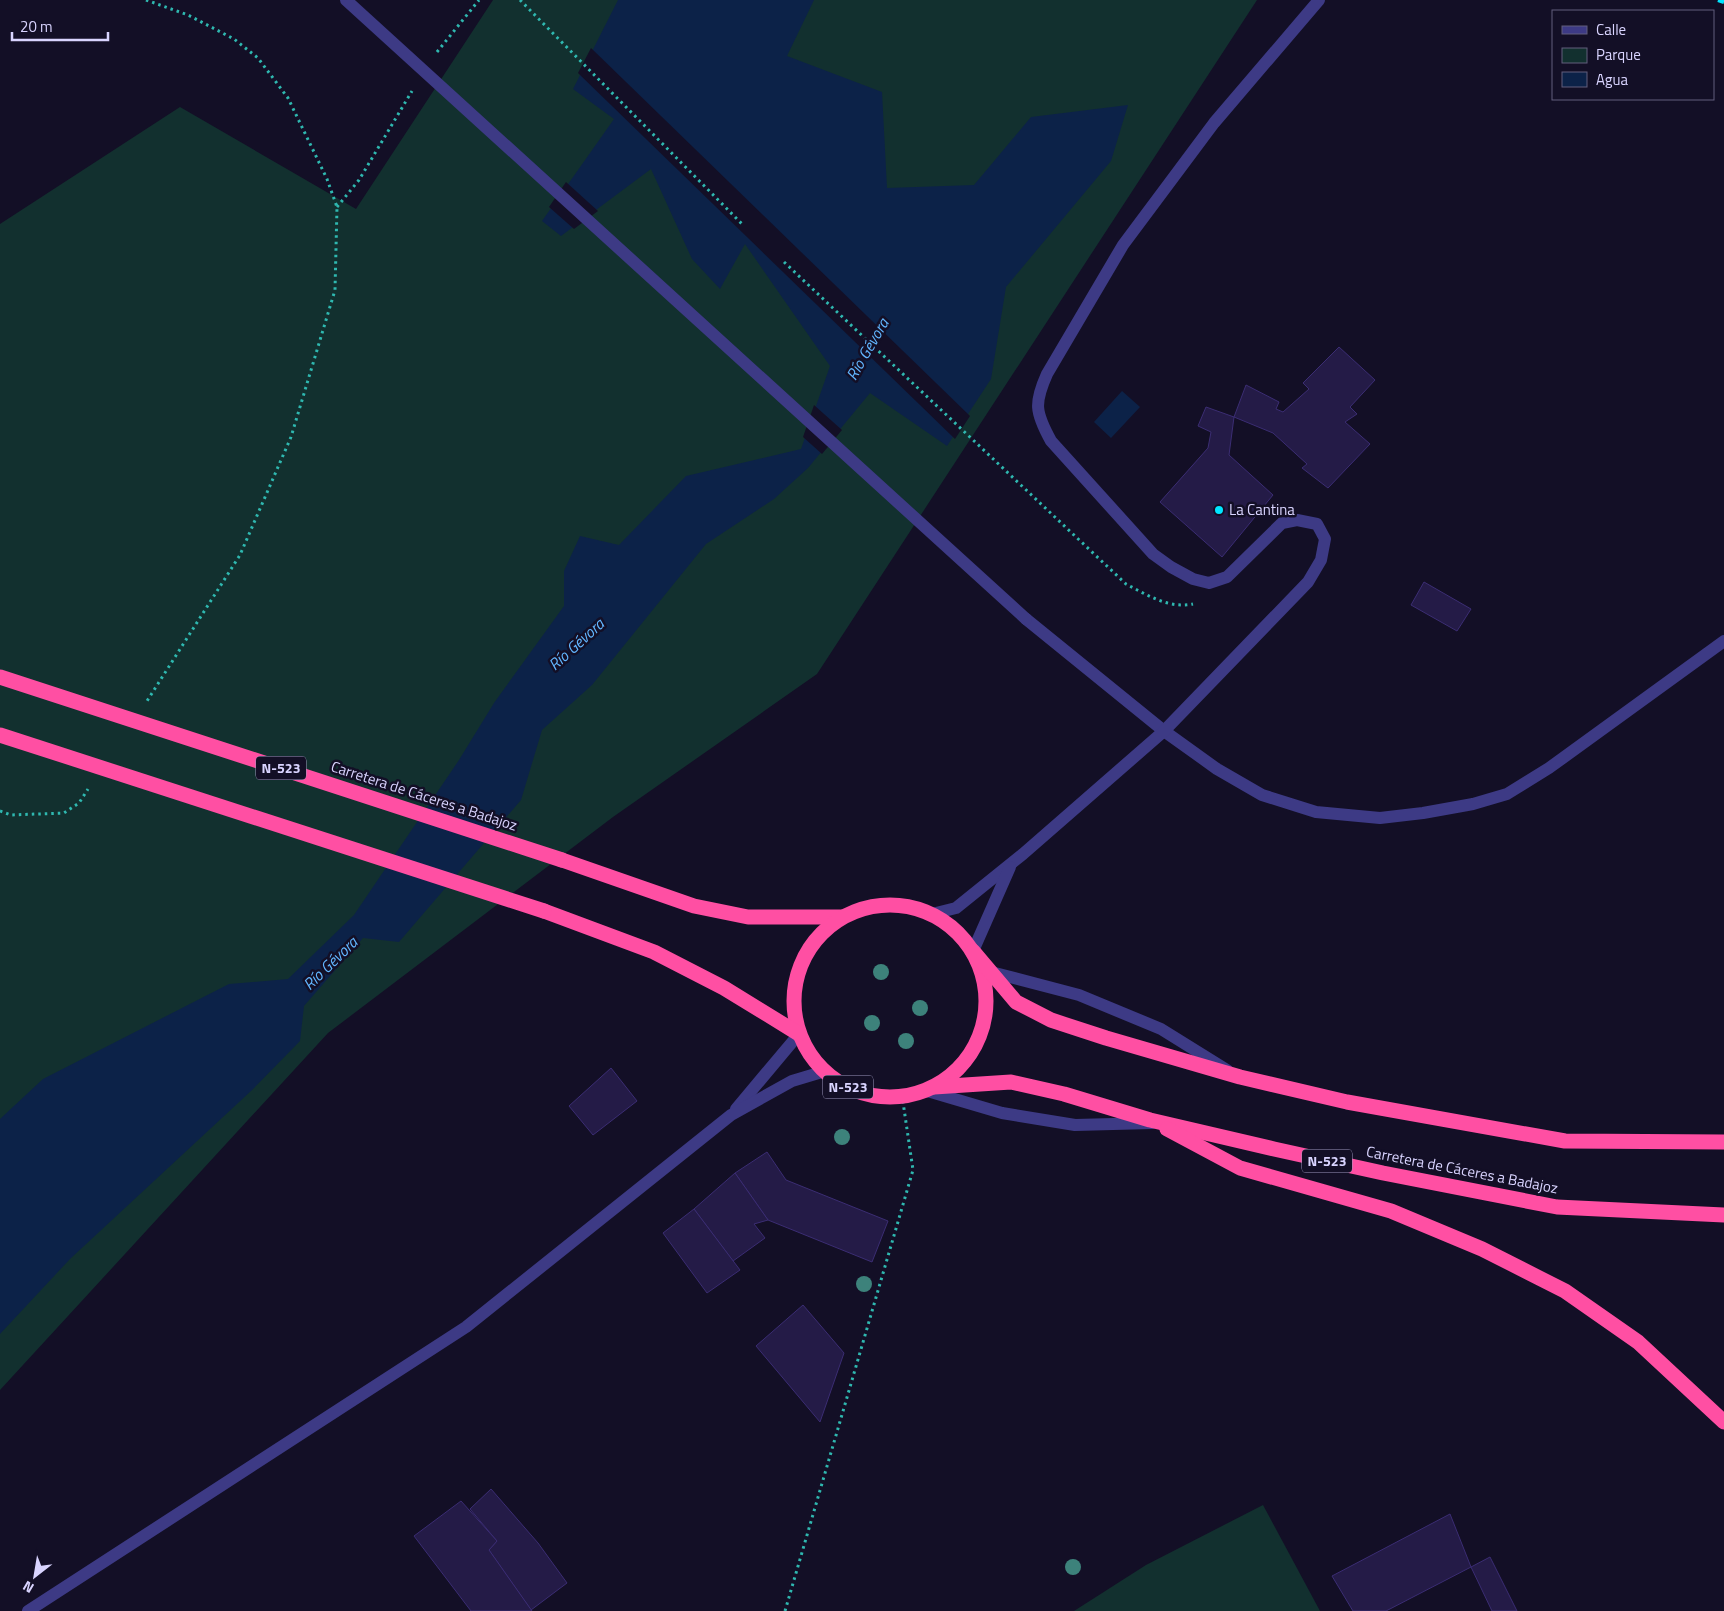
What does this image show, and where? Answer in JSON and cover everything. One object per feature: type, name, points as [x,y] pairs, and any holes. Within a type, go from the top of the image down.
[{"type":"highway","name":"Carretera de Cáceres a Badajoz","points":[[0,677],[562,860],[694,906],[748,918],[842,917]]},
{"type":"highway","points":[[0,735],[544,912],[654,952],[724,988],[799,1034]]},
{"type":"highway","name":"N-523","points":[[972,951],[984,980],[985,988],[986,1012],[978,1042],[960,1068],[929,1088],[902,1097],[870,1096],[841,1084],[822,1072],[806,1050],[799,1034],[793,1008],[795,980],[804,955],[820,933],[842,917],[872,906],[902,905],[932,914],[957,930],[972,951],[1016,1002],[1051,1020],[1240,1077],[1347,1102],[1566,1141],[1724,1142]]},
{"type":"highway","name":"Carretera de Cáceres a Badajoz","points":[[929,1088],[1011,1082],[1064,1094],[1153,1121],[1383,1173],[1557,1207],[1724,1215]]},
{"type":"highway","points":[[1153,1121],[1240,1168],[1391,1211],[1482,1249],[1565,1291],[1638,1342],[1724,1422]]},
{"type":"street","points":[[346,0],[1026,619],[1164,731],[1217,769],[1262,796],[1316,812],[1380,818],[1473,804],[1507,794],[1549,768],[1724,640]]},
{"type":"street","points":[[932,914],[956,908],[1164,731],[1308,582],[1321,560],[1326,539],[1317,524],[1296,520],[1282,523],[1227,577],[1210,583],[1193,579],[1153,554],[1051,441],[1042,426],[1037,407],[1039,391],[1047,374],[1123,245],[1214,123],[1319,0]]},
{"type":"street","points":[[972,951],[1011,863]]},
{"type":"street","points":[[991,972],[1079,996],[1161,1029],[1240,1077]]},
{"type":"street","points":[[731,1115],[799,1034]]},
{"type":"street","points":[[28,1611],[466,1326],[731,1115],[792,1081],[822,1072]]},
{"type":"street","points":[[929,1088],[1002,1113],[1076,1125],[1153,1121]]},
{"type":"path","points":[[143,706],[240,556],[291,437],[335,290],[337,207],[327,179],[288,98],[258,58],[234,39],[188,15],[146,0]]},
{"type":"path","points":[[437,53],[479,0]]},
{"type":"path","points":[[520,0],[744,226]]},
{"type":"path","points":[[337,207],[359,180],[416,86]]},
{"type":"path","points":[[784,262],[1126,584],[1149,596],[1180,606],[1193,604],[1203,595],[1210,583]]},
{"type":"path","points":[[0,811],[10,815],[64,813],[79,803],[90,787]]},
{"type":"path","points":[[784,1611],[913,1170],[902,1097]]},
{"type":"green space","points":[[493,0],[1257,0],[817,674],[613,817],[328,1033],[0,1390],[0,224],[180,107],[356,209]]},
{"type":"green space","points":[[1263,1505],[1320,1611],[1074,1611],[1146,1565]]},
{"type":"water","name":"Río Gévora","points":[[618,0],[814,0],[787,56],[882,92],[887,188],[974,185],[1031,117],[1128,105],[1111,161],[1006,287],[991,379],[947,446],[870,393],[808,468],[774,499],[706,544],[592,685],[542,730],[521,800],[399,942],[363,938],[304,1006],[300,1041],[251,1091],[70,1259],[0,1334],[0,1119],[43,1079],[229,984],[288,979],[354,915],[459,760],[494,703],[564,606],[564,571],[580,536],[619,545],[686,476],[801,449],[830,366],[745,244],[720,289],[692,259],[651,169],[561,236],[542,221],[614,119],[573,89]]},
{"type":"water","points":[[1122,391],[1140,407],[1111,438],[1094,422]]},
{"type":"pier","points":[[591,48],[970,416],[955,439],[578,73]]},
{"type":"pier","points":[[566,182],[598,211],[574,229],[549,207]]},
{"type":"pier","points":[[814,405],[842,430],[822,454],[803,437]]},
{"type":"building","points":[[1339,347],[1375,380],[1350,407],[1357,414],[1345,422],[1370,444],[1328,488],[1302,468],[1307,464],[1273,433],[1234,417],[1246,385],[1279,402],[1276,409],[1283,412],[1309,389],[1303,383]]},
{"type":"building","points":[[1206,407],[1234,417],[1229,455],[1273,495],[1222,557],[1160,502],[1208,448],[1211,432],[1198,426]]},
{"type":"building","points":[[1424,582],[1471,609],[1457,631],[1411,605]]},
{"type":"building","points":[[611,1068],[637,1101],[593,1135],[569,1106]]},
{"type":"building","points":[[767,1152],[786,1180],[888,1221],[872,1262],[768,1220],[735,1173]]},
{"type":"building","points":[[735,1173],[768,1220],[754,1224],[765,1238],[733,1261],[694,1209]]},
{"type":"building","points":[[694,1209],[740,1270],[707,1293],[663,1233]]},
{"type":"building","points":[[803,1305],[844,1353],[820,1422],[756,1346]]},
{"type":"building","points":[[491,1489],[538,1543],[567,1583],[531,1610],[489,1550],[497,1541],[470,1509]]},
{"type":"building","points":[[461,1501],[497,1541],[489,1550],[532,1611],[471,1611],[414,1536]]},
{"type":"building","points":[[1450,1514],[1471,1567],[1386,1611],[1353,1611],[1332,1576]]},
{"type":"building","points":[[1490,1557],[1517,1611],[1492,1611],[1471,1567]]},
{"type":"railway","points":[[1718,0],[1724,2]]},
{"type":"place","name":"La Cantina","points":[[1219,510]]}]
